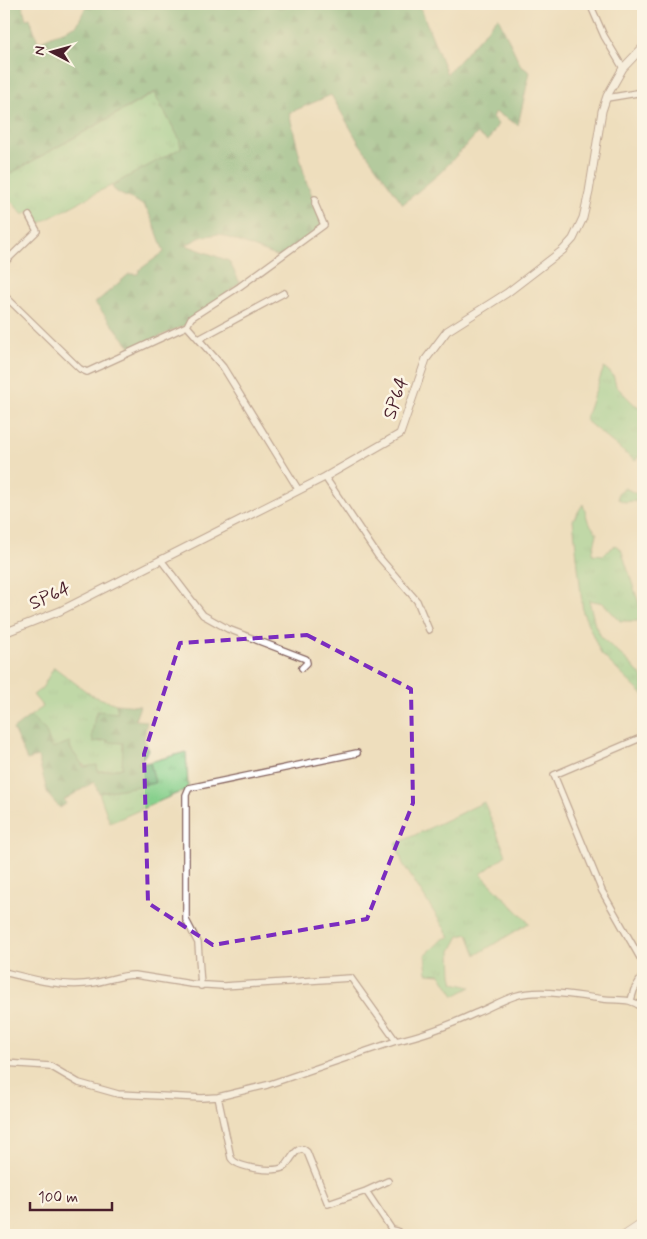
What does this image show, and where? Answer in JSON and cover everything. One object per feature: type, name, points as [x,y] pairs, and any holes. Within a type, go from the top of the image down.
[{"type":"main road","points":[[625,1235],[643,1223]]},
{"type":"street","points":[[590,4],[604,36],[623,68]]},
{"type":"street","name":"SP64","points":[[4,633],[60,611],[325,476],[400,434],[426,359],[447,331],[507,293],[563,250],[573,240],[583,218],[589,192],[600,119],[607,98],[623,68],[643,48]]},
{"type":"street","points":[[607,98],[643,92]]},
{"type":"street","points":[[4,295],[80,369],[87,372],[187,326],[191,318],[239,287],[324,225],[315,204],[315,199]]},
{"type":"street","points":[[4,263],[37,231],[29,216]]},
{"type":"street","points":[[198,339],[284,293]]},
{"type":"street","points":[[187,326],[222,367],[298,489]]},
{"type":"street","points":[[325,476],[378,556],[417,601],[429,630]]},
{"type":"street","points":[[161,560],[203,615],[236,632],[306,659],[307,663],[302,668]]},
{"type":"street","points":[[643,737],[554,775],[602,891],[643,963]]},
{"type":"street","points":[[201,986],[198,943],[186,920],[187,790],[233,778],[358,753]]},
{"type":"street","points":[[4,972],[55,983],[94,983],[135,974],[201,986],[241,986],[351,978],[396,1041]]},
{"type":"street","points":[[631,1000],[634,990],[643,975]]},
{"type":"street","points":[[4,1063],[50,1066],[80,1083],[118,1094],[148,1097],[218,1097],[275,1082],[396,1041],[450,1025],[516,996],[562,993],[631,1000],[643,1008]]},
{"type":"street","points":[[218,1097],[231,1158],[235,1163],[275,1170],[286,1165],[297,1150],[301,1148],[307,1152],[328,1204],[388,1181]]},
{"type":"street","points":[[366,1191],[392,1230],[397,1231]]},
{"type":"highlighted area","points":[[307,635],[411,689],[413,803],[367,919],[213,945],[148,903],[144,754],[180,643]]},
{"type":"green space","points":[[4,4],[22,4],[26,19],[30,18],[38,42],[77,25],[87,4],[419,4],[447,74],[498,17],[521,66],[530,72],[518,125],[495,112],[492,117],[498,124],[488,141],[477,134],[440,173],[403,204],[359,143],[331,95],[289,113],[306,181],[322,219],[321,228],[281,258],[219,234],[201,237],[186,245],[229,261],[240,283],[185,325],[132,349],[95,303],[129,274],[138,274],[139,270],[164,252],[148,211],[141,204],[115,191],[112,187],[116,183],[181,148],[179,138],[155,92],[4,177]]},
{"type":"green space","points":[[156,92],[157,98],[179,138],[182,148],[40,223],[30,211],[23,215],[11,201],[4,206],[4,177]]},
{"type":"green space","points":[[604,367],[613,375],[616,386],[634,404],[643,409],[643,452],[635,461],[585,420]]},
{"type":"green space","points":[[625,488],[643,497],[643,510],[635,501],[625,502],[618,499],[618,493]]},
{"type":"green space","points":[[583,504],[588,521],[597,534],[592,554],[603,555],[615,545],[621,549],[643,616],[641,621],[620,621],[603,603],[589,600],[595,625],[602,638],[630,663],[643,678],[643,695],[601,654],[583,613],[573,520]]},
{"type":"green space","points":[[54,667],[91,695],[116,704],[118,713],[111,713],[99,742],[108,739],[124,743],[123,768],[102,771],[91,770],[81,763],[73,753],[70,742],[52,749],[45,730],[30,716],[43,707],[33,695],[42,688]]},
{"type":"green space","points":[[116,704],[140,706],[135,720],[147,721],[144,740],[149,750],[138,764],[150,762],[155,783],[99,793],[94,782],[64,800],[66,804],[60,808],[48,795],[38,757],[27,760],[13,729],[30,716],[45,730],[52,748],[70,742],[70,748],[84,767],[97,765],[98,772],[122,768],[123,743],[107,742],[108,740],[93,742],[92,735],[97,711],[118,713]]},
{"type":"green space","points":[[186,752],[188,786],[185,790],[110,823],[99,793],[154,783],[150,762]]},
{"type":"green space","points":[[484,802],[506,855],[481,874],[529,923],[476,955],[468,934],[459,936],[451,951],[452,975],[454,983],[471,987],[454,996],[440,974],[427,973],[425,955],[443,939],[450,937],[403,864],[396,844]]}]
